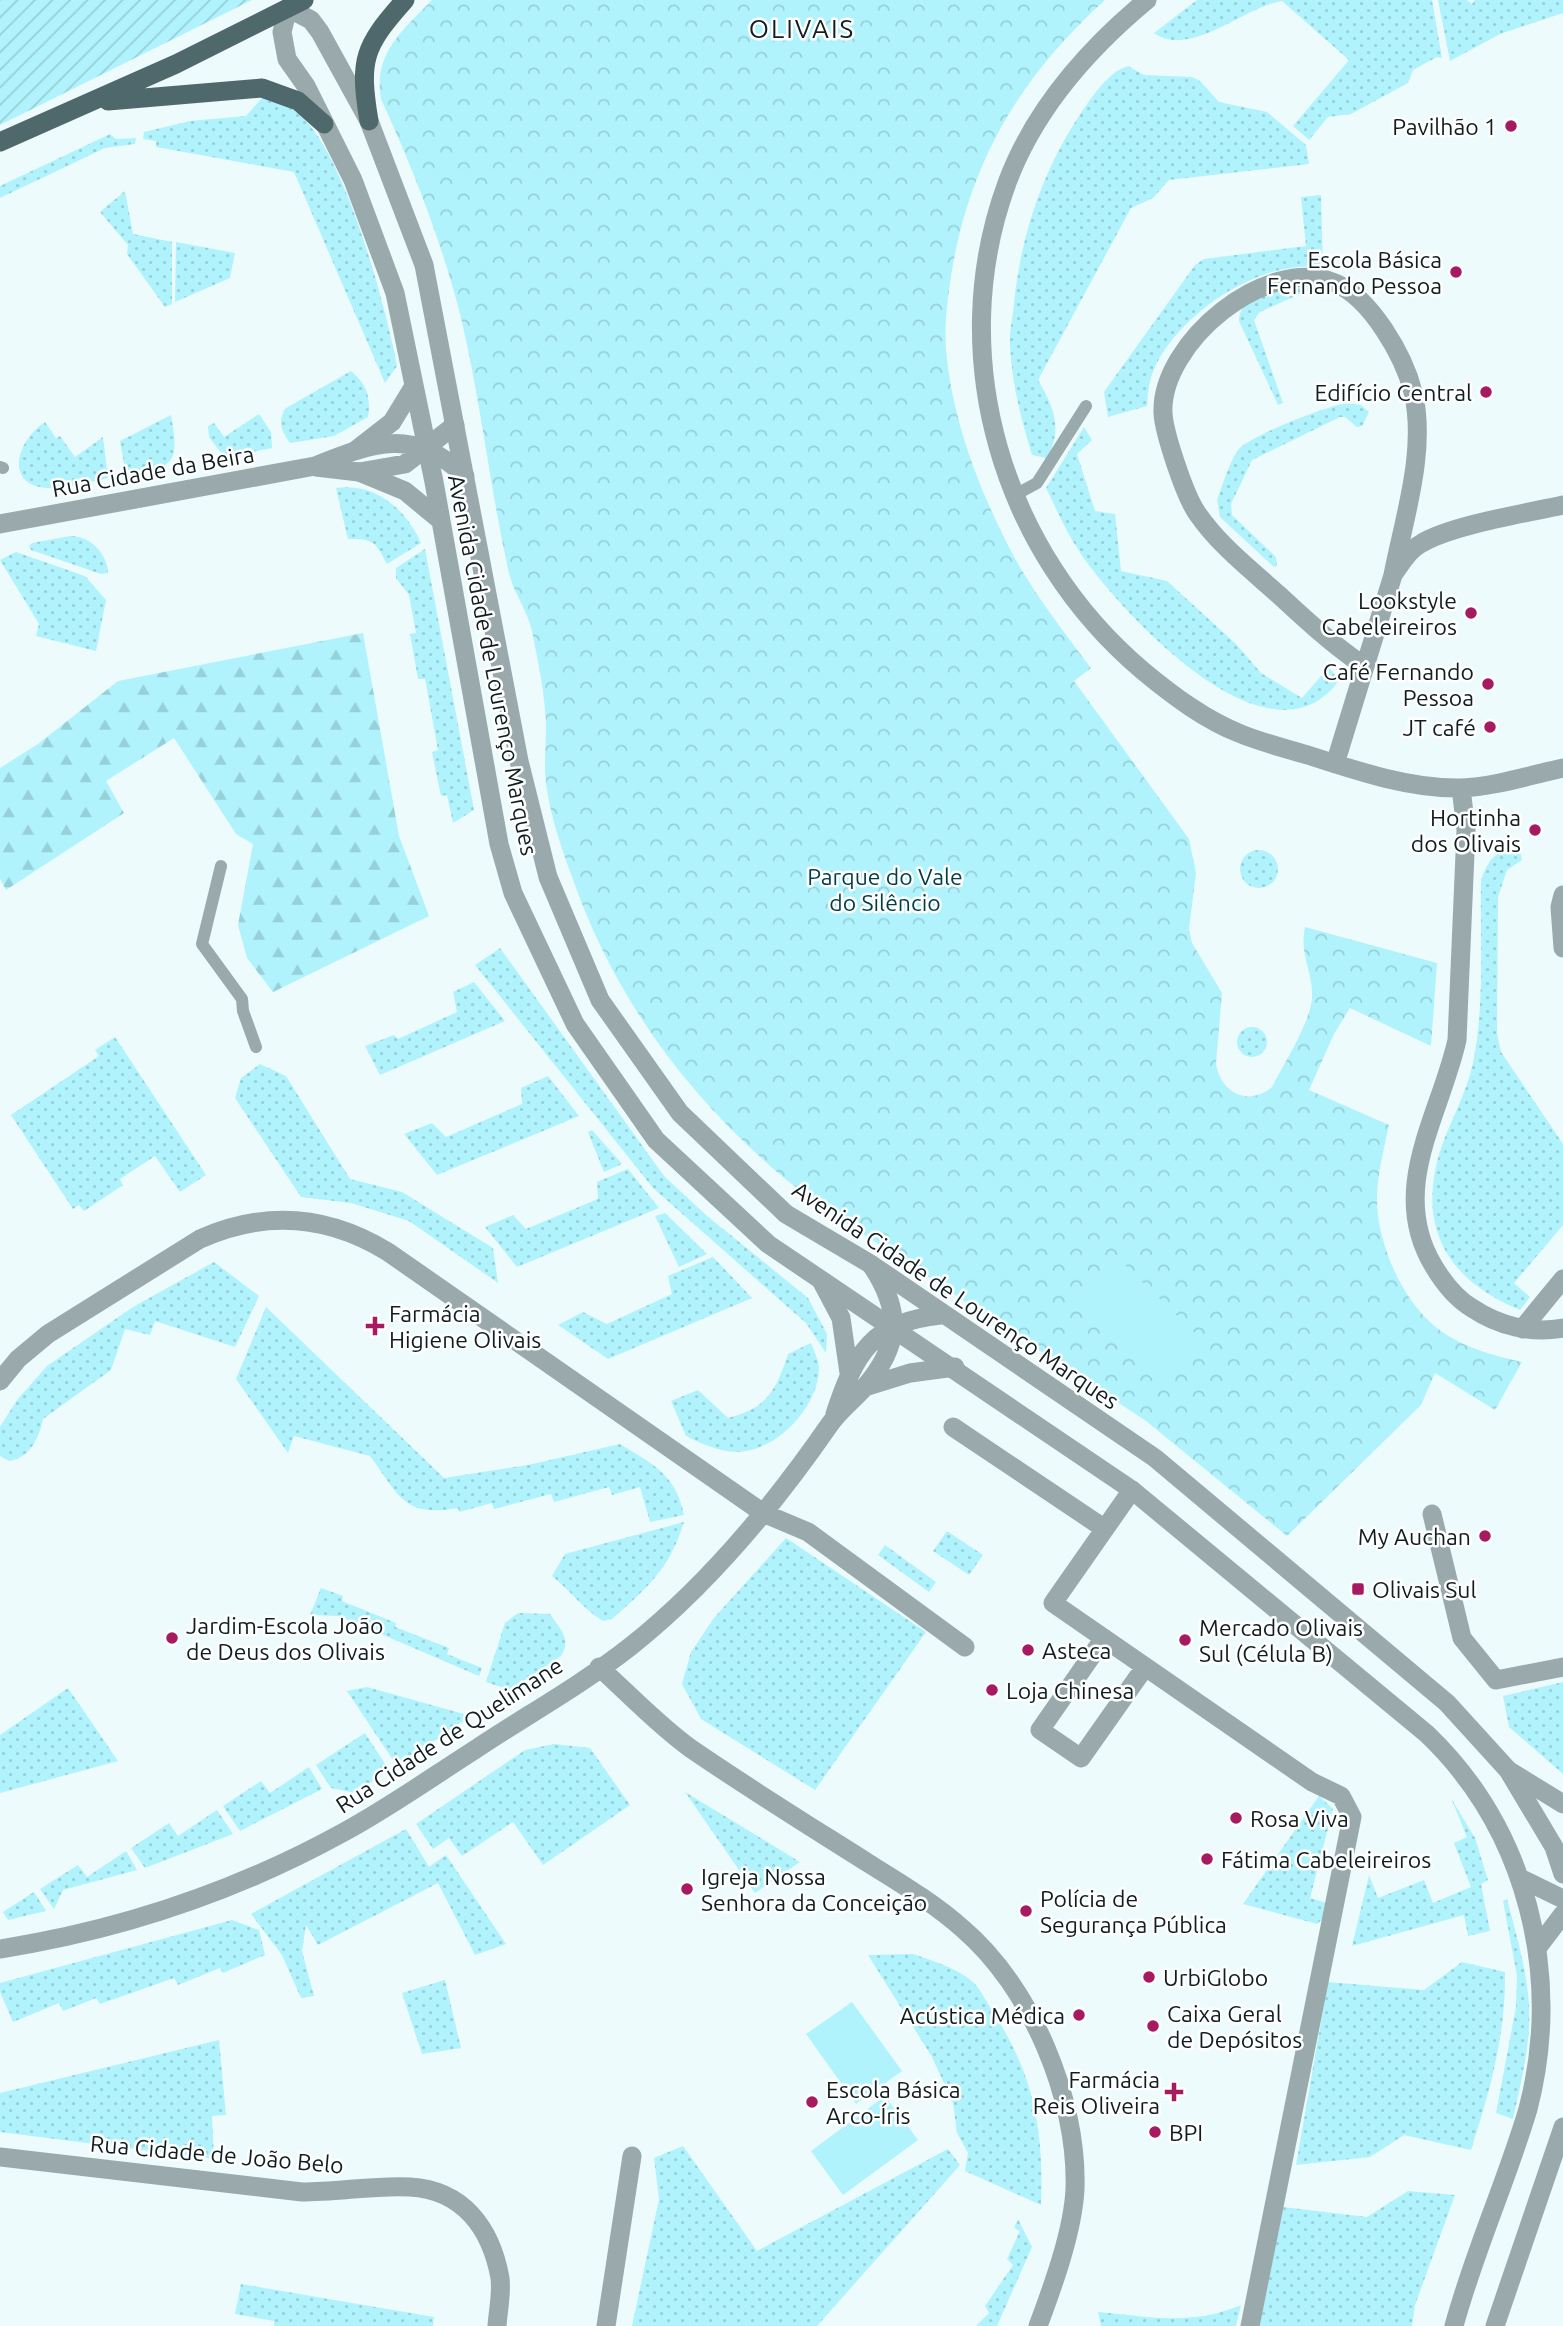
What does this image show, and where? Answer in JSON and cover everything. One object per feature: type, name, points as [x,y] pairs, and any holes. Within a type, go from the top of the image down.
[{"type":"main road","points":[[369,121],[362,79],[364,58],[380,29],[405,0]]},
{"type":"main road","points":[[0,142],[176,64],[296,4]]},
{"type":"main road","points":[[89,102],[262,88],[298,101],[324,124]]},
{"type":"street","points":[[1147,0],[1097,43],[1045,108],[1004,195],[986,262],[980,322],[983,381],[996,443],[1033,537],[1057,577],[1088,617],[1118,649],[1175,697],[1239,734],[1335,764],[1402,781],[1461,788],[1563,768]]},
{"type":"street","name":"Avenida Cidade de Lourenço Marques","points":[[1454,2326],[1528,2109],[1543,2024],[1543,1980],[1524,1880],[1486,1802],[1458,1764],[1267,1600],[1132,1490],[955,1367],[768,1244],[656,1140],[575,1024],[513,893],[499,844],[427,448],[394,293],[353,180],[283,48],[282,32],[296,4],[320,32],[369,121],[424,265],[519,761],[548,877],[600,1000],[680,1113],[786,1214],[872,1265],[941,1315],[1155,1458],[1447,1703],[1508,1770],[1554,1847],[1563,1874]]},
{"type":"street","points":[[1335,764],[1393,575],[1414,463],[1417,425],[1413,393],[1403,362],[1383,328],[1359,300],[1335,283],[1303,277],[1271,284],[1206,324],[1187,344],[1173,367],[1163,413],[1168,436],[1195,510],[1221,544],[1341,651],[1364,666]]},
{"type":"street","points":[[356,450],[392,422],[414,386]]},
{"type":"street","name":"Rua Cidade da Beira","points":[[315,466],[359,472],[405,464],[454,425]]},
{"type":"street","name":"Avenida Cidade de Lourenço Marques","points":[[356,450],[407,442],[446,458],[465,476]]},
{"type":"street","name":"Rua Cidade da Beira","points":[[0,524],[315,466],[356,450]]},
{"type":"street","points":[[359,472],[405,491],[440,520]]},
{"type":"street","points":[[1393,575],[1406,556],[1421,543],[1442,534],[1563,505]]},
{"type":"street","points":[[1461,788],[1466,830],[1457,1040],[1450,1072],[1416,1164],[1413,1196],[1418,1228],[1427,1255],[1442,1281],[1463,1303],[1491,1321],[1522,1329],[1548,1331],[1563,1328]]},
{"type":"street","points":[[1563,895],[1560,907],[1563,948]]},
{"type":"street","points":[[0,1381],[18,1359],[48,1334],[200,1239],[241,1224],[274,1219],[307,1220],[349,1232],[388,1252],[763,1513],[807,1532],[965,1647]]},
{"type":"street","name":"Rua Cidade de Quelimane","points":[[0,1949],[141,1918],[232,1886],[295,1858],[392,1804],[630,1647],[675,1606],[763,1513],[833,1419],[865,1387],[889,1351],[893,1326],[891,1300],[872,1265]]},
{"type":"street","points":[[1522,1329],[1563,1279]]},
{"type":"street","name":"Rua Cidade de Quelimane","points":[[822,1282],[841,1318],[849,1373]]},
{"type":"street","name":"Rua Cidade de Quelimane","points":[[833,1419],[849,1373],[871,1340],[893,1326],[922,1317],[941,1315]]},
{"type":"street","name":"Rua Cidade de Quelimane","points":[[865,1387],[910,1373],[955,1367]]},
{"type":"street","points":[[953,1427],[1105,1530]]},
{"type":"street","points":[[1132,1490],[1053,1603],[1312,1783],[1341,1796],[1352,1817],[1250,2326]]},
{"type":"street","points":[[1432,1514],[1462,1638],[1496,1680],[1563,1667]]},
{"type":"street","points":[[1104,1638],[1040,1730],[1081,1758],[1145,1667]]},
{"type":"street","points":[[599,1667],[688,1746],[908,1888],[963,1929],[998,1964],[1033,2020],[1058,2081],[1071,2143],[1075,2190],[1057,2274],[1038,2326]]},
{"type":"street","points":[[1508,1770],[1563,1804]]},
{"type":"street","points":[[1524,1880],[1563,1899]]},
{"type":"street","points":[[1538,1947],[1563,1914]]},
{"type":"street","points":[[1495,2326],[1563,2127]]},
{"type":"street","points":[[606,2326],[632,2156]]},
{"type":"street","name":"Rua Cidade de João Belo","points":[[0,2157],[302,2192],[410,2187],[446,2194],[474,2216],[491,2245],[500,2280],[498,2326]]},
{"type":"lane","points":[[1015,495],[1037,484],[1086,406]]},
{"type":"lane","points":[[221,866],[202,944],[243,999],[243,1011],[256,1047]]},
{"type":"green space","points":[[0,0],[252,0],[0,125]]},
{"type":"green space","name":"Parque do Vale do Silêncio","points":[[432,0],[1105,0],[1075,29],[1025,89],[1004,121],[972,192],[952,270],[946,319],[946,349],[958,419],[982,488],[1010,549],[1042,602],[1091,668],[1074,681],[1189,839],[1196,873],[1189,929],[1192,943],[1222,993],[1216,1064],[1223,1083],[1237,1094],[1245,1096],[1263,1093],[1272,1087],[1296,1042],[1307,1018],[1312,997],[1304,946],[1305,927],[1437,963],[1431,1046],[1350,1008],[1334,1034],[1309,1090],[1389,1125],[1380,1170],[1377,1204],[1390,1262],[1415,1305],[1425,1318],[1446,1335],[1488,1353],[1522,1362],[1495,1410],[1435,1373],[1421,1405],[1287,1536],[1146,1421],[813,1201],[735,1133],[668,1057],[613,971],[591,925],[556,831],[546,783],[546,719],[538,661],[530,623],[508,569],[462,322],[427,209],[381,99],[380,83],[386,55],[401,32]]},
{"type":"green space","points":[[1197,0],[1432,0],[1442,58],[1437,57],[1413,70],[1408,83],[1351,114],[1328,117],[1309,140],[1293,126],[1349,60],[1282,1],[1267,5],[1201,36],[1184,40],[1169,39],[1154,33]]},
{"type":"green space","points":[[1438,0],[1467,0],[1472,4],[1475,0],[1563,0],[1563,13],[1500,34],[1450,61]]},
{"type":"green space","points":[[1128,66],[1144,75],[1192,77],[1200,81],[1219,102],[1267,112],[1306,145],[1309,164],[1169,180],[1153,198],[1131,208],[1038,380],[1052,409],[1055,438],[1047,458],[1032,455],[1015,388],[1010,341],[1022,254],[1043,184],[1064,140],[1093,96],[1113,74]]},
{"type":"green space","points":[[263,97],[288,107],[301,116],[333,163],[348,197],[384,308],[397,366],[385,383],[294,172],[156,147],[156,141],[143,139],[144,132],[190,121],[246,116]]},
{"type":"green space","points":[[110,134],[116,139],[136,138],[135,144],[105,148],[0,198],[0,186]]},
{"type":"green space","points":[[125,191],[133,234],[172,242],[172,304],[165,307],[127,254],[128,245],[100,212]]},
{"type":"green space","points":[[1321,195],[1323,267],[1276,271],[1252,279],[1208,305],[1188,322],[1159,359],[1153,370],[1147,406],[1108,417],[1104,392],[1195,265],[1204,259],[1306,246],[1301,197]]},
{"type":"green space","points":[[176,242],[235,253],[230,278],[175,302]]},
{"type":"green space","points":[[1320,285],[1260,312],[1254,320],[1283,403],[1278,405],[1239,321],[1242,310],[1248,302],[1271,292]]},
{"type":"green space","points":[[351,371],[367,392],[368,417],[334,436],[290,443],[281,426],[286,408]]},
{"type":"green space","points":[[1347,403],[1361,405],[1369,412],[1362,426],[1357,427],[1345,417],[1340,417],[1252,460],[1231,504],[1232,515],[1276,557],[1277,566],[1274,567],[1220,517],[1217,500],[1231,462],[1238,450],[1256,437],[1307,415]]},
{"type":"green space","points":[[259,414],[271,432],[272,448],[224,457],[209,437],[208,426],[214,423],[224,437]]},
{"type":"green space","points":[[171,415],[175,444],[170,461],[155,469],[126,475],[120,441]]},
{"type":"green space","points":[[45,422],[56,438],[60,436],[75,457],[103,437],[108,478],[55,488],[34,485],[25,479],[20,471],[22,450],[35,430]]},
{"type":"green space","points":[[1084,427],[1092,440],[1077,454],[1095,511],[1115,514],[1121,571],[1167,581],[1236,644],[1261,673],[1302,698],[1329,667],[1339,680],[1310,705],[1276,709],[1238,698],[1200,675],[1162,645],[1129,612],[1081,554],[1046,488]]},
{"type":"green space","points":[[336,488],[364,489],[388,500],[407,519],[421,543],[387,564],[373,543],[348,539]]},
{"type":"green space","points":[[70,536],[84,539],[96,547],[105,559],[108,573],[101,574],[31,550],[29,546],[32,543]]},
{"type":"green space","points":[[425,549],[474,810],[453,823],[447,795],[441,796],[432,752],[438,750],[425,679],[418,679],[410,634],[416,633],[409,595],[396,578],[396,568]]},
{"type":"green space","points":[[16,552],[85,576],[106,600],[96,651],[36,636],[39,624],[0,560]]},
{"type":"green space","points":[[363,633],[399,836],[429,916],[273,992],[247,958],[238,925],[253,844],[236,834],[174,738],[106,781],[124,813],[6,890],[0,879],[0,768],[38,744],[118,681]]},
{"type":"green space","points":[[1518,842],[1522,860],[1507,870],[1498,897],[1497,1034],[1501,1052],[1563,1144],[1563,1225],[1514,1283],[1530,1297],[1520,1310],[1496,1299],[1459,1269],[1446,1252],[1437,1232],[1433,1209],[1433,1185],[1438,1158],[1470,1075],[1477,1041],[1481,995],[1481,881],[1486,867],[1494,857]]},
{"type":"green space","points":[[1259,850],[1272,856],[1278,869],[1272,882],[1259,888],[1246,882],[1240,869],[1246,856]]},
{"type":"green space","points":[[500,948],[664,1176],[706,1215],[808,1298],[827,1334],[826,1353],[806,1323],[653,1188],[475,965]]},
{"type":"green space","points":[[474,982],[505,1021],[380,1075],[365,1046],[394,1035],[398,1039],[457,1012],[453,992]]},
{"type":"green space","points":[[1252,1027],[1263,1031],[1267,1042],[1263,1053],[1252,1057],[1241,1053],[1237,1042],[1241,1031]]},
{"type":"green space","points":[[115,1037],[206,1175],[180,1192],[155,1156],[120,1179],[123,1185],[84,1211],[79,1205],[73,1209],[11,1115],[99,1056],[95,1050]]},
{"type":"green space","points":[[260,1064],[286,1076],[350,1179],[402,1192],[493,1248],[498,1283],[409,1221],[351,1203],[301,1197],[235,1098],[241,1078]]},
{"type":"green space","points":[[548,1076],[579,1116],[437,1175],[404,1134],[432,1123],[446,1137],[522,1104],[521,1088]]},
{"type":"green space","points":[[592,1130],[622,1164],[604,1172],[588,1132]]},
{"type":"green space","points":[[628,1169],[659,1208],[517,1267],[485,1227],[513,1215],[526,1229],[598,1199],[597,1182]]},
{"type":"green space","points":[[665,1213],[707,1254],[679,1267],[655,1216]]},
{"type":"green space","points":[[713,1257],[752,1298],[608,1359],[558,1325],[583,1312],[607,1324],[672,1294],[668,1276]]},
{"type":"green space","points":[[1121,1261],[1199,1337],[1156,1382],[1077,1306]]},
{"type":"green space","points":[[214,1262],[259,1296],[235,1347],[155,1321],[150,1335],[125,1329],[111,1370],[43,1419],[36,1440],[23,1456],[9,1461],[0,1456],[0,1427],[17,1400],[47,1366],[133,1307]]},
{"type":"green space","points":[[266,1307],[444,1478],[528,1465],[620,1444],[653,1465],[669,1480],[684,1515],[650,1522],[640,1487],[612,1495],[609,1487],[554,1502],[551,1494],[494,1509],[492,1503],[459,1512],[458,1508],[425,1510],[404,1500],[370,1456],[294,1436],[288,1453],[236,1379]]},
{"type":"green space","points":[[811,1343],[819,1366],[817,1384],[803,1412],[780,1436],[752,1450],[731,1452],[705,1445],[686,1436],[671,1401],[698,1390],[728,1418],[742,1414],[753,1409],[768,1396],[779,1378],[788,1354]]},
{"type":"green space","points":[[684,1522],[671,1553],[656,1576],[612,1619],[603,1621],[596,1616],[552,1576],[565,1554]]},
{"type":"green space","points":[[947,1531],[983,1555],[969,1575],[933,1551]]},
{"type":"green space","points":[[786,1538],[926,1632],[815,1790],[701,1719],[682,1684],[691,1652],[714,1618]]},
{"type":"green space","points":[[885,1545],[936,1582],[929,1592],[878,1555]]},
{"type":"green space","points":[[321,1588],[343,1596],[342,1601],[396,1623],[395,1627],[449,1648],[447,1654],[482,1668],[479,1676],[339,1616],[310,1615]]},
{"type":"green space","points":[[518,1613],[550,1614],[563,1634],[565,1644],[561,1656],[510,1690],[486,1682],[505,1623]]},
{"type":"green space","points":[[1563,1682],[1563,1774],[1509,1727],[1503,1696]]},
{"type":"green space","points":[[367,1687],[471,1716],[397,1766],[347,1691]]},
{"type":"green space","points":[[68,1688],[118,1761],[0,1793],[0,1735]]},
{"type":"green space","points":[[365,1733],[389,1770],[355,1793],[331,1788],[316,1765]]},
{"type":"green space","points":[[554,1744],[590,1748],[630,1805],[543,1865],[513,1822],[462,1856],[449,1838],[433,1849],[416,1824],[525,1750]]},
{"type":"green space","points":[[309,1767],[322,1789],[240,1831],[223,1806],[261,1781],[270,1793]]},
{"type":"green space","points":[[685,1792],[800,1862],[755,1893]]},
{"type":"green space","points":[[1319,1796],[1333,1809],[1310,1898],[1330,1904],[1327,1915],[1317,1924],[1243,1904]]},
{"type":"green space","points":[[1451,1798],[1475,1838],[1488,1880],[1481,1884],[1490,1931],[1468,1936],[1464,1915],[1352,1946],[1369,1875],[1378,1898],[1424,1880],[1433,1903],[1471,1887],[1454,1843],[1467,1837]]},
{"type":"green space","points":[[217,1810],[233,1834],[145,1868],[131,1848],[169,1823],[178,1836]]},
{"type":"green space","points":[[406,1829],[429,1867],[446,1855],[506,1944],[475,1955],[438,1883],[318,1945],[306,1925],[302,1951],[314,1996],[301,1998],[282,1955],[251,1914]]},
{"type":"green space","points":[[126,1851],[137,1870],[63,1890],[54,1909],[40,1889],[78,1865],[87,1877]]},
{"type":"green space","points":[[34,1892],[46,1911],[8,1920],[3,1912]]},
{"type":"green space","points":[[1507,1899],[1524,1966],[1529,2006],[1527,2049],[1513,2119],[1496,2113],[1516,2007],[1517,1976],[1503,1901]]},
{"type":"green space","points":[[232,1920],[259,1930],[265,1955],[223,1973],[220,1968],[178,1985],[174,1978],[100,2004],[96,1998],[63,2011],[59,2003],[13,2022],[0,1992],[0,1983]]},
{"type":"green space","points":[[913,1954],[954,1970],[975,1984],[1007,2035],[1034,2104],[1041,2152],[1041,2205],[965,2171],[968,2153],[957,2133],[953,2103],[932,2057],[868,1955]]},
{"type":"green space","points":[[1462,1962],[1505,1972],[1503,2018],[1496,2062],[1471,2150],[1404,2135],[1370,2157],[1296,2165],[1328,1982],[1424,1990]]},
{"type":"green space","points":[[445,1980],[461,2048],[422,2054],[402,1993]]},
{"type":"green space","points":[[852,2002],[902,2071],[856,2104],[806,2034]]},
{"type":"green space","points":[[219,2040],[226,2115],[212,2116],[214,2159],[0,2132],[0,2093]]},
{"type":"green space","points":[[885,2096],[918,2140],[843,2195],[811,2151]]},
{"type":"green space","points":[[683,2146],[757,2251],[948,2149],[960,2165],[817,2326],[632,2326],[659,2199],[654,2158]]},
{"type":"green space","points":[[1408,2191],[1455,2195],[1415,2305],[1412,2326],[1257,2326],[1283,2207],[1367,2217]]},
{"type":"green space","points":[[1018,2219],[1032,2247],[997,2326],[976,2326],[989,2313],[985,2306],[1013,2265],[1007,2259],[1020,2231],[1014,2228]]},
{"type":"green space","points":[[241,2284],[434,2317],[433,2326],[274,2326],[274,2321],[235,2314]]},
{"type":"green space","points":[[1241,2305],[1236,2326],[1101,2326],[1098,2312],[1153,2318],[1188,2318],[1223,2312]]},
{"type":"place","name":"Pavilhão 1","points":[[1511,126]]},
{"type":"place","name":"Escola Básica Fernando Pessoa","points":[[1456,272]]},
{"type":"place","name":"Edifício Central","points":[[1486,392]]},
{"type":"place","name":"Lookstyle Cabeleireiros","points":[[1471,613]]},
{"type":"place","name":"Café Fernando Pessoa","points":[[1488,684]]},
{"type":"place","name":"JT café","points":[[1490,727]]},
{"type":"place","name":"Hortinha dos Olivais","points":[[1535,830]]},
{"type":"place","name":"Farmácia Higiene Olivais","points":[[375,1326]]},
{"type":"place","name":"My Auchan","points":[[1485,1536]]},
{"type":"place","name":"Olivais Sul","points":[[1358,1589]]},
{"type":"place","name":"Jardim-Escola João de Deus dos Olivais","points":[[172,1638]]},
{"type":"place","name":"Mercado Olivais Sul (Célula B)","points":[[1185,1640]]},
{"type":"place","name":"Asteca","points":[[1028,1650]]},
{"type":"place","name":"Loja Chinesa","points":[[992,1690]]},
{"type":"place","name":"Rosa Viva","points":[[1236,1818]]},
{"type":"place","name":"Fátima Cabeleireiros","points":[[1207,1859]]},
{"type":"place","name":"Igreja Nossa Senhora da Conceição","points":[[687,1889]]},
{"type":"place","name":"Polícia de Segurança Pública","points":[[1026,1911]]},
{"type":"place","name":"UrbiGlobo","points":[[1149,1977]]},
{"type":"place","name":"Acústica Médica","points":[[1079,2015]]},
{"type":"place","name":"Caixa Geral de Depósitos","points":[[1153,2026]]},
{"type":"place","name":"Farmácia Reis Oliveira","points":[[1174,2092]]},
{"type":"place","name":"Escola Básica Arco-Íris","points":[[812,2102]]},
{"type":"place","name":"BPI","points":[[1155,2132]]},
{"type":"district","name":"OLIVAIS","points":[[802,28]]}]
